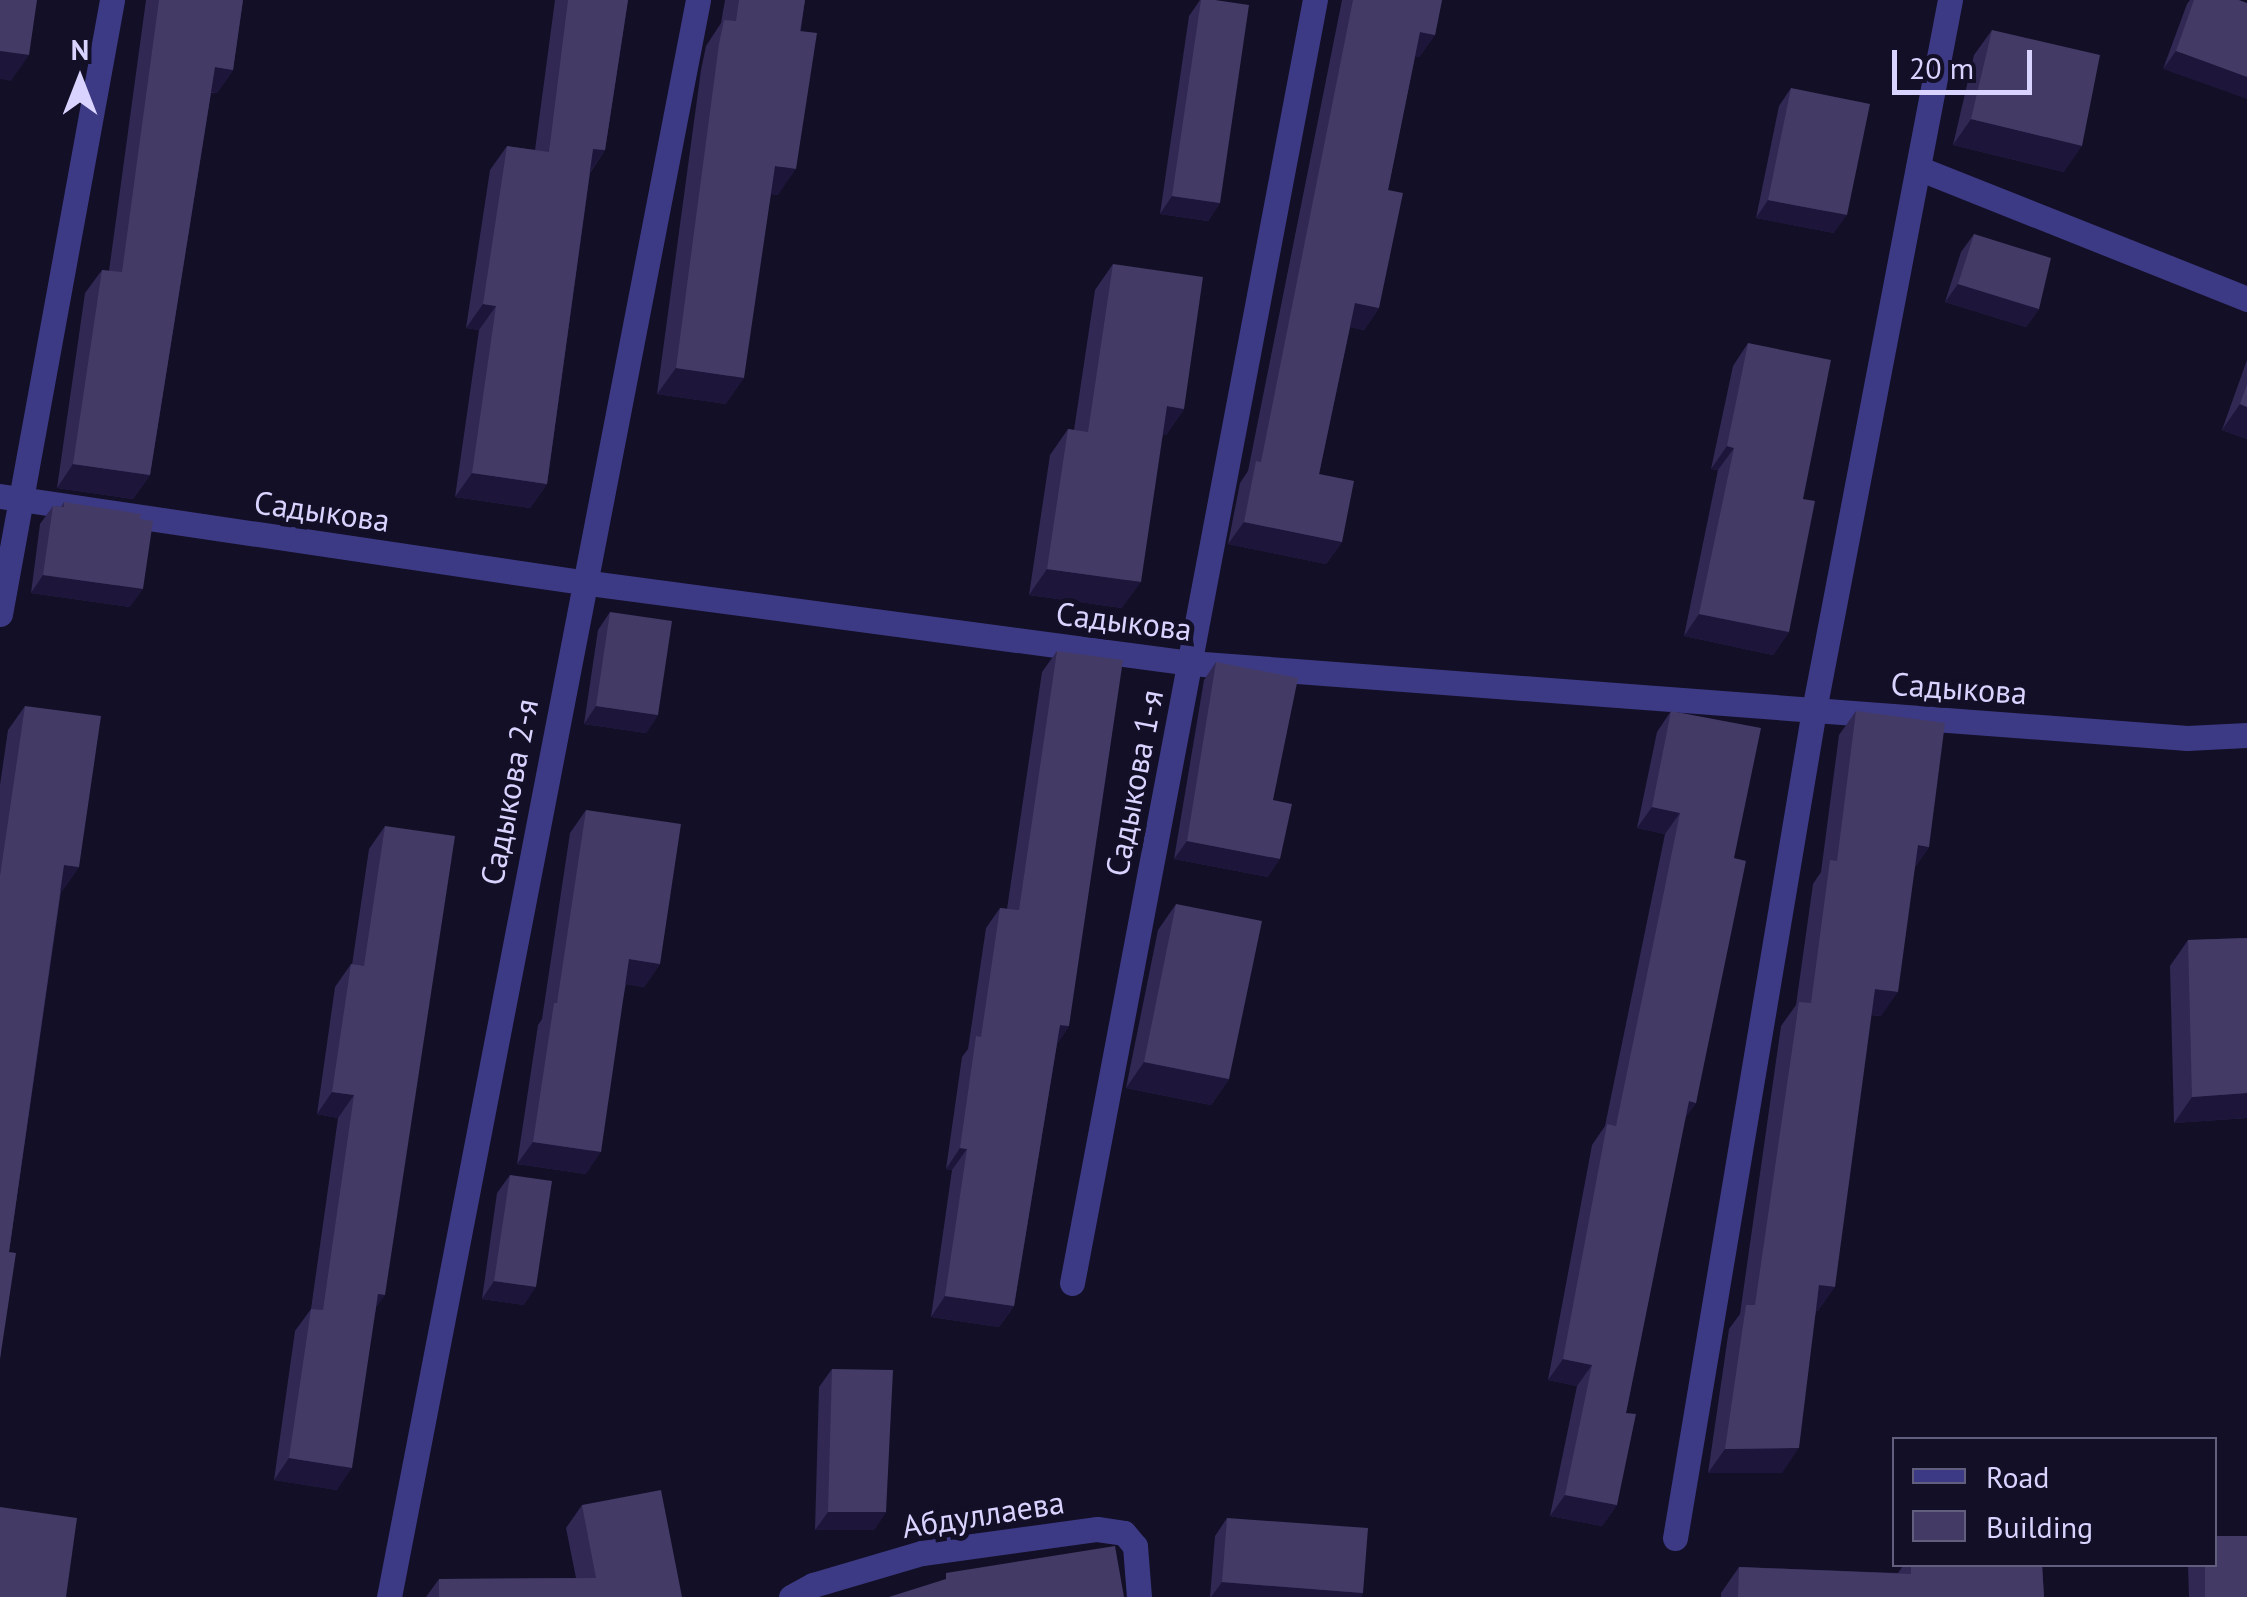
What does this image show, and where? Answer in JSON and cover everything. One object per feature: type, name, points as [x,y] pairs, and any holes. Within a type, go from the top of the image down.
[{"type":"street","points":[[0,614],[11,497],[112,0]]},
{"type":"street","name":"Садыкова 2-я","points":[[389,1597],[582,582],[698,0]]},
{"type":"street","name":"Садыкова 1-я","points":[[1072,1283],[1314,0]]},
{"type":"street","points":[[1675,1538],[1814,710],[1950,0]]},
{"type":"street","points":[[1918,168],[2247,298]]},
{"type":"street","name":"Садыкова","points":[[11,497],[582,582],[1190,663],[2186,738],[2247,735]]},
{"type":"street","name":"Абдуллаева","points":[[791,1597],[814,1585],[922,1552],[1097,1528],[1124,1533],[1135,1546],[1139,1597]]},
{"type":"building","points":[[0,0],[37,0],[29,55],[0,51]]},
{"type":"building","points":[[159,0],[243,0],[233,70],[215,67],[150,475],[73,464],[102,270],[122,272]]},
{"type":"building","points":[[568,0],[628,0],[605,150],[593,149],[547,484],[472,473],[496,306],[483,304],[507,146],[549,152]]},
{"type":"building","points":[[739,0],[805,0],[800,31],[817,33],[796,169],[775,166],[744,378],[676,368],[719,44],[724,20],[736,21]]},
{"type":"building","points":[[1201,0],[1249,5],[1220,203],[1172,196]]},
{"type":"building","points":[[1353,0],[1442,0],[1435,35],[1420,32],[1388,190],[1403,193],[1379,308],[1355,303],[1319,474],[1354,481],[1342,542],[1244,522],[1256,461],[1261,462]]},
{"type":"building","points":[[2194,0],[2247,3],[2247,77],[2176,51]]},
{"type":"building","points":[[1992,30],[2100,55],[2082,146],[1971,119]]},
{"type":"building","points":[[1791,88],[1870,104],[1847,215],[1768,200]]},
{"type":"building","points":[[1974,234],[2051,258],[2039,309],[1958,284]]},
{"type":"building","points":[[1113,264],[1203,277],[1184,409],[1167,406],[1141,582],[1047,569],[1068,429],[1088,432]]},
{"type":"building","points":[[1748,343],[1831,360],[1803,499],[1815,501],[1789,632],[1699,614],[1734,448],[1727,446]]},
{"type":"building","points":[[2247,384],[2247,407],[2240,404]]},
{"type":"building","points":[[64,502],[141,514],[140,519],[153,521],[143,589],[43,575],[53,506],[64,507]]},
{"type":"building","points":[[610,612],[672,621],[658,715],[596,706]]},
{"type":"building","points":[[1057,651],[1123,660],[1069,1026],[1060,1025],[1014,1306],[945,1296],[967,1149],[960,1148],[976,1036],[981,1037],[1000,908],[1019,910]]},
{"type":"building","points":[[1216,662],[1298,678],[1273,800],[1292,804],[1280,859],[1187,841]]},
{"type":"building","points":[[25,706],[101,716],[79,867],[64,865],[9,1252],[16,1253],[0,1359],[0,876]]},
{"type":"building","points":[[1671,711],[1761,728],[1734,858],[1746,861],[1696,1103],[1689,1101],[1626,1413],[1636,1414],[1617,1505],[1565,1495],[1592,1365],[1563,1359],[1607,1124],[1616,1126],[1680,813],[1652,807]]},
{"type":"building","points":[[1856,711],[1945,723],[1929,847],[1918,845],[1898,992],[1875,989],[1835,1287],[1819,1285],[1799,1448],[1725,1449],[1746,1305],[1755,1305],[1799,1002],[1811,1003],[1830,860],[1837,861]]},
{"type":"building","points":[[586,810],[681,824],[660,964],[629,959],[601,1152],[533,1142]]},
{"type":"building","points":[[385,826],[455,836],[385,1295],[378,1294],[352,1468],[289,1458],[311,1309],[323,1310],[354,1095],[332,1092],[351,964],[364,966]]},
{"type":"building","points":[[1176,904],[1262,921],[1229,1079],[1144,1062]]},
{"type":"building","points":[[2247,938],[2247,1093],[2192,1097],[2188,940]]},
{"type":"building","points":[[510,1175],[552,1181],[536,1287],[494,1281]]},
{"type":"building","points":[[832,1369],[893,1370],[886,1512],[828,1512]]},
{"type":"building","points":[[661,1490],[682,1597],[439,1597],[439,1579],[596,1578],[582,1505]]},
{"type":"building","points":[[0,1507],[77,1518],[66,1597],[0,1597]]},
{"type":"building","points":[[1227,1518],[1368,1528],[1363,1593],[1222,1582]]},
{"type":"building","points":[[2217,1536],[2247,1536],[2247,1597],[2205,1597],[2205,1567],[2217,1567]]},
{"type":"building","points":[[1115,1546],[1124,1597],[889,1597],[946,1579],[946,1573]]},
{"type":"building","points":[[1739,1567],[1911,1574],[1911,1567],[2042,1567],[2044,1597],[1738,1597]]}]
